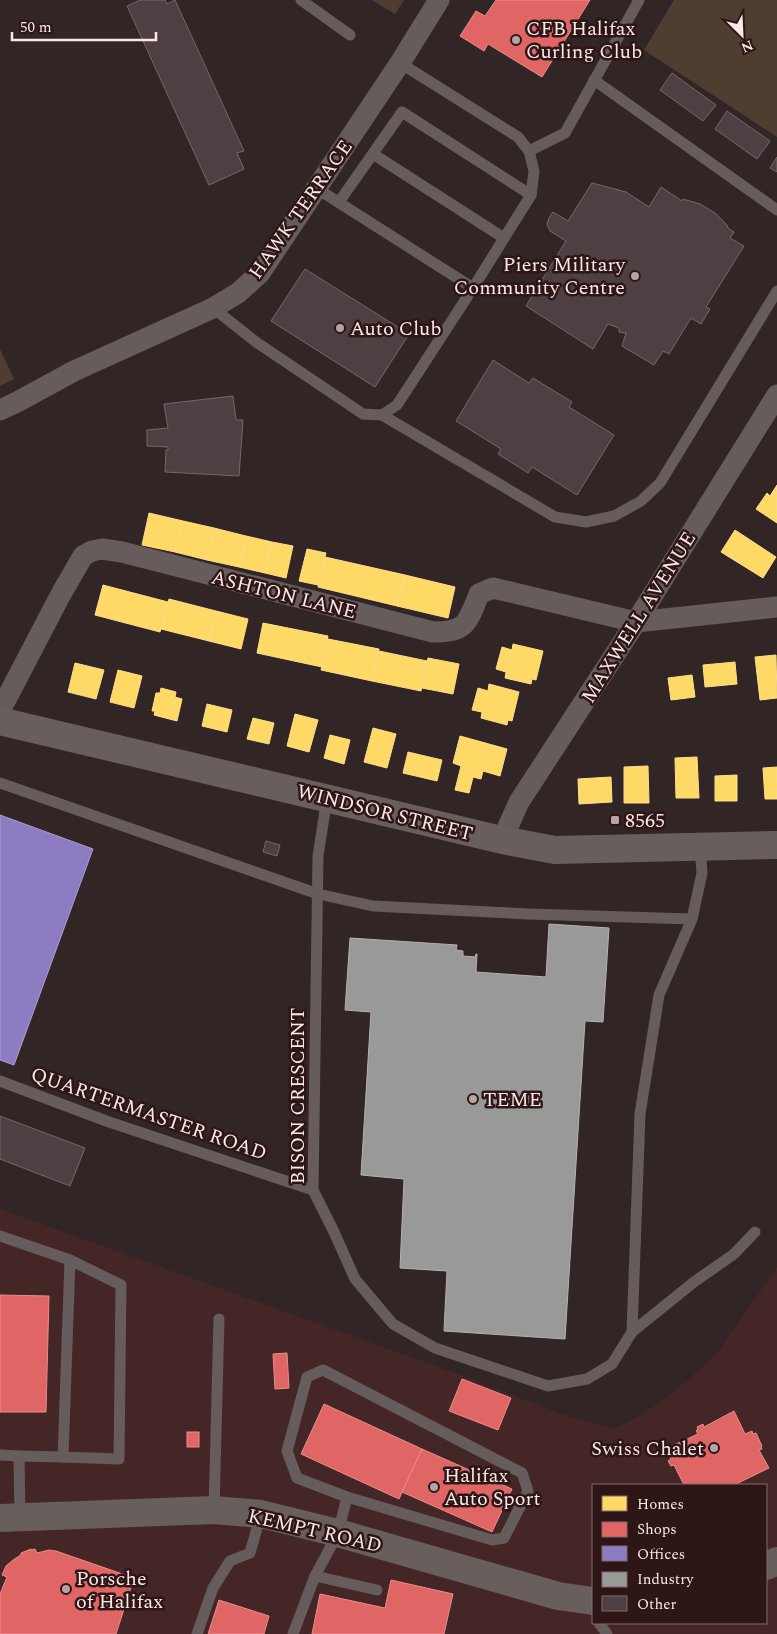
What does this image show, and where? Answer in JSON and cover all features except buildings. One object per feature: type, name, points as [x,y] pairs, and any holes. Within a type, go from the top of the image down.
[{"type":"street","name":"HAWK TERRACE","points":[[0,410],[74,371],[214,308],[238,293],[260,273],[400,63],[439,0]]},
{"type":"street","name":"MAXWELL AVENUE","points":[[502,840],[519,802],[636,622],[777,395]]},
{"type":"street","name":"ASHTON LANE","points":[[0,711],[83,556],[92,551],[102,549],[122,552],[432,632],[446,632],[459,629],[470,616],[479,594],[493,588],[636,622]]},
{"type":"street","points":[[636,622],[777,607]]},
{"type":"street","name":"WINDSOR STREET","points":[[0,721],[502,840],[555,850],[777,845]]},
{"type":"street","name":"KEMPT ROAD","points":[[5,1518],[214,1510],[261,1514],[338,1533],[558,1596],[592,1609]]},
{"type":"lane","points":[[301,0],[350,35]]},
{"type":"lane","points":[[529,150],[565,133],[639,0]]},
{"type":"lane","points":[[382,415],[397,405],[474,288],[531,195],[534,171],[529,150],[518,137],[400,63]]},
{"type":"lane","points":[[594,80],[777,210]]},
{"type":"lane","points":[[339,202],[402,112],[531,195]]},
{"type":"lane","points":[[373,154],[504,238]]},
{"type":"lane","points":[[316,188],[474,288]]},
{"type":"lane","points":[[214,308],[256,342],[364,414],[382,415],[555,517],[586,522],[614,516],[641,501],[660,483],[777,291]]},
{"type":"lane","points":[[0,783],[318,894],[373,906],[528,914],[692,919]]},
{"type":"lane","name":"BISON CRESCENT","points":[[327,798],[318,856],[313,1190],[355,1279],[393,1324],[435,1348],[548,1386],[587,1379],[612,1364],[632,1332],[640,1114],[660,995],[692,919],[702,873],[700,847]]},
{"type":"lane","name":"QUARTERMASTER ROAD","points":[[0,1081],[110,1122],[313,1190]]},
{"type":"lane","points":[[632,1332],[694,1282],[734,1254],[754,1232]]},
{"type":"lane","points":[[0,1236],[70,1260],[120,1285],[119,1459],[0,1455]]},
{"type":"lane","points":[[63,1457],[70,1260]]},
{"type":"lane","points":[[214,1510],[219,1319]]},
{"type":"lane","points":[[323,1370],[522,1473],[528,1491],[504,1538],[492,1540],[347,1497],[297,1478],[287,1451],[306,1377],[323,1370]]},
{"type":"lane","points":[[5,1518],[19,1456]]},
{"type":"lane","points":[[293,1634],[315,1576],[338,1533],[347,1497]]},
{"type":"lane","points":[[197,1634],[213,1588],[230,1561],[250,1553],[261,1514]]},
{"type":"lane","points":[[315,1576],[376,1590]]},
{"type":"shaded area","points":[[372,0],[404,0],[395,14]]},
{"type":"shaded area","points":[[674,0],[777,0],[777,137],[644,50]]},
{"type":"shaded area","points":[[0,349],[14,379],[0,386]]},
{"type":"shaded area","points":[[0,1209],[458,1374],[564,1415],[614,1429],[641,1415],[665,1399],[718,1352],[777,1267],[777,1634],[0,1634]]},
{"type":"place","name":"CFB Halifax Curling Club","points":[[516,40]]},
{"type":"place","name":"Piers Military Community Centre","points":[[635,276]]},
{"type":"place","name":"Auto Club","points":[[340,328]]},
{"type":"place","name":"8565","points":[[615,820]]},
{"type":"place","name":"TEME","points":[[473,1099]]},
{"type":"place","name":"Swiss Chalet","points":[[714,1448]]},
{"type":"place","name":"Halifax Auto Sport","points":[[434,1487]]},
{"type":"place","name":"Porsche of Halifax","points":[[66,1589]]}]
